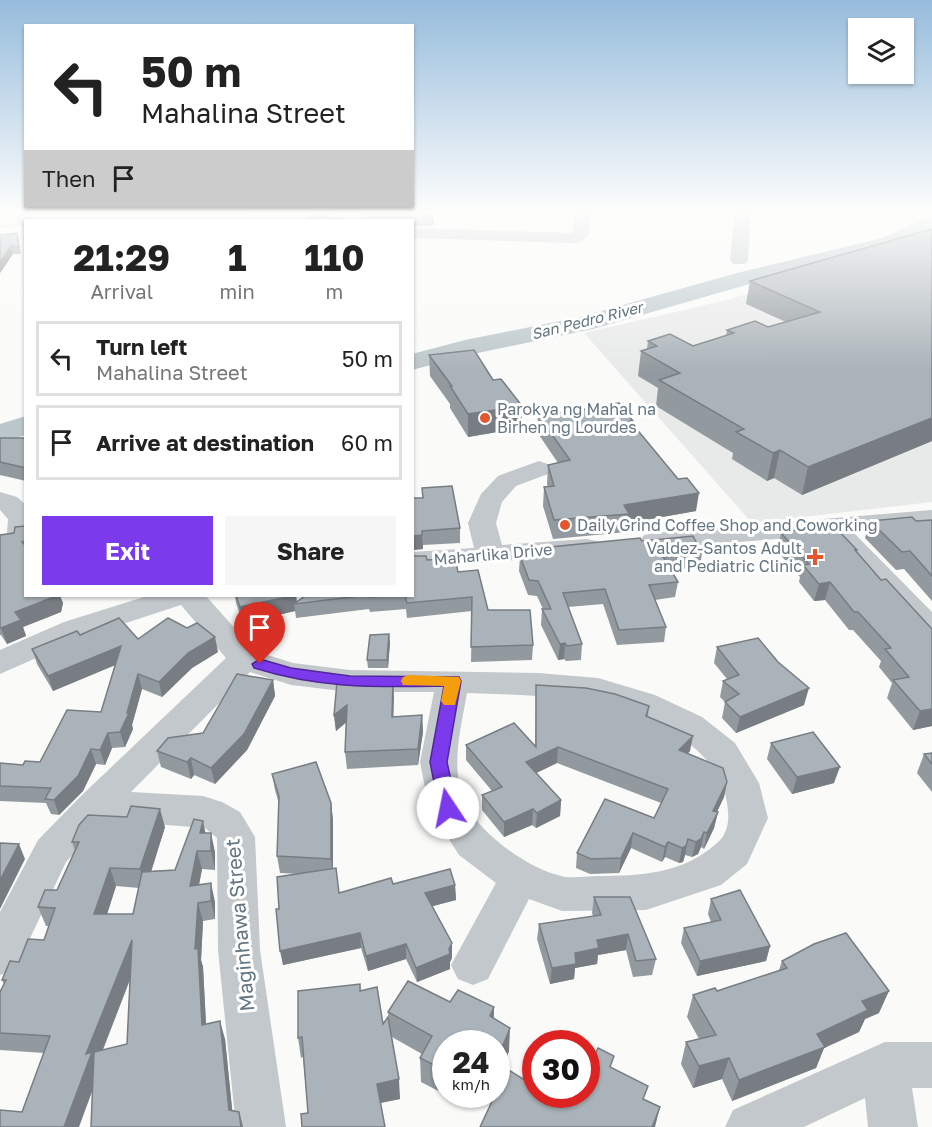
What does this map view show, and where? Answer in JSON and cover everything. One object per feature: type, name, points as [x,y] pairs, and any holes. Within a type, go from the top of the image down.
[{"type":"street","points":[[490,555],[482,523],[490,500],[507,481],[538,469]]},
{"type":"street","points":[[0,500],[8,503],[22,517],[15,535]]},
{"type":"street","name":"Maharlika Drive","points":[[414,561],[932,518]]},
{"type":"street","points":[[832,526],[932,629]]},
{"type":"street","points":[[0,663],[75,629],[174,597]]},
{"type":"street","points":[[191,597],[244,659],[291,674],[350,681],[453,681],[539,684],[598,690],[643,703],[690,726],[722,752],[741,783],[749,818],[733,853],[707,873],[646,893],[562,894],[520,878],[473,844],[448,808],[438,762],[453,681]]},
{"type":"street","points":[[0,956],[41,869],[52,851],[95,805],[244,659]]},
{"type":"street","name":"Maginhawa Street","points":[[95,805],[203,811],[218,816],[230,824],[236,837],[239,950],[261,1127]]},
{"type":"street","points":[[472,965],[520,878]]},
{"type":"street","points":[[750,1127],[885,1065],[932,1065]]},
{"type":"street","points":[[885,1065],[893,1127]]},
{"type":"shaded area","points":[[839,266],[932,266],[932,502],[752,523],[584,333],[727,300]]},
{"type":"building","points":[[804,266],[932,266],[932,418],[808,467],[780,450],[773,453],[736,432],[744,429],[659,380],[680,373],[641,351],[657,346],[648,341],[670,334],[693,346],[734,333],[727,330],[755,321],[768,327],[820,312],[750,281]]},
{"type":"building","points":[[474,350],[493,380],[501,379],[522,406],[468,414],[450,386],[452,386],[429,355]]},
{"type":"building","points":[[619,403],[633,421],[630,421],[678,479],[687,478],[699,493],[624,505],[629,514],[554,520],[544,487],[554,486],[548,465],[570,460],[538,415]]},
{"type":"building","points":[[0,438],[24,438],[24,468],[0,462]]},
{"type":"building","points":[[452,486],[460,528],[422,531],[422,535],[414,536],[414,498],[423,498],[422,488]]},
{"type":"building","points":[[912,517],[916,521],[932,520],[932,576],[910,551],[902,552],[870,521]]},
{"type":"building","points":[[832,524],[881,580],[886,579],[932,629],[932,709],[920,711],[893,680],[909,677],[885,649],[891,648],[858,612],[854,612],[830,582],[819,584],[803,565],[809,564],[781,533]]},
{"type":"building","points":[[24,526],[24,542],[22,542],[24,544],[24,597],[53,597],[15,612],[21,620],[1,628],[0,535],[14,533],[15,527]]},
{"type":"building","points":[[693,536],[702,553],[663,557],[678,582],[649,585],[666,627],[619,630],[605,589],[563,593],[582,644],[567,646],[565,643],[560,644],[542,609],[551,609],[538,581],[529,580],[520,556],[552,554],[550,547],[640,538],[642,541]]},
{"type":"building","points":[[414,556],[426,556],[427,560],[455,558],[458,572],[478,570],[488,610],[530,610],[533,645],[471,647],[472,597],[407,603],[405,597],[414,597]]},
{"type":"building","points":[[236,597],[286,597],[240,607]]},
{"type":"building","points":[[304,597],[352,597],[294,604]]},
{"type":"building","points":[[119,618],[138,639],[168,618],[187,628],[197,623],[215,637],[188,653],[159,682],[138,674],[127,713],[129,713],[120,732],[108,733],[100,750],[91,749],[78,776],[54,800],[45,799],[51,788],[0,786],[0,763],[23,765],[25,761],[40,762],[67,710],[101,712],[121,646],[48,676],[32,649],[77,631],[80,635]]},
{"type":"building","points":[[389,634],[387,660],[367,660],[370,635]]},
{"type":"building","points":[[758,638],[778,662],[809,688],[740,717],[725,702],[739,694],[723,681],[739,675],[717,647]]},
{"type":"building","points":[[237,674],[273,680],[244,734],[211,768],[191,758],[187,762],[157,751],[168,738],[203,733]]},
{"type":"building","points":[[364,678],[384,678],[384,681],[393,681],[392,717],[422,715],[418,749],[345,752],[347,705],[334,715],[337,682],[363,681]]},
{"type":"building","points":[[536,685],[586,688],[615,694],[649,706],[646,716],[693,736],[679,750],[723,768],[727,782],[713,811],[718,812],[707,833],[704,832],[701,839],[696,842],[688,839],[686,846],[682,848],[668,842],[665,847],[633,833],[621,858],[591,859],[577,853],[605,799],[654,818],[668,789],[558,747],[526,762],[561,800],[537,813],[533,809],[504,822],[482,795],[502,787],[466,745],[514,723],[536,747]]},
{"type":"building","points":[[813,732],[840,767],[797,777],[771,743]]},
{"type":"building","points":[[932,753],[932,764],[924,754]]},
{"type":"building","points":[[316,762],[331,803],[331,859],[277,856],[279,796],[272,774]]},
{"type":"building","points":[[131,806],[160,809],[140,869],[110,868],[94,914],[133,914],[142,872],[175,870],[194,819],[203,821],[200,833],[211,833],[211,851],[197,851],[190,886],[211,883],[211,901],[198,903],[195,949],[198,948],[202,1025],[220,1021],[229,1110],[239,1112],[241,1127],[91,1127],[94,1052],[127,1044],[132,940],[86,1054],[92,1052],[64,1127],[0,1127],[0,1110],[22,1112],[50,1036],[0,1033],[0,992],[6,980],[2,980],[10,961],[19,962],[28,939],[44,940],[55,908],[38,907],[45,890],[57,890],[79,842],[72,842],[79,825],[88,815],[127,817]]},
{"type":"building","points":[[0,843],[19,844],[0,880]]},
{"type":"building","points":[[336,868],[339,893],[391,878],[393,884],[450,869],[455,885],[425,893],[452,943],[449,949],[450,954],[416,968],[406,944],[366,956],[360,933],[280,951],[276,909],[279,909],[277,877]]},
{"type":"building","points":[[740,890],[770,946],[700,961],[684,928],[721,920],[711,899]]},
{"type":"building","points":[[594,897],[630,897],[656,959],[636,961],[628,934],[597,940],[599,948],[575,953],[576,964],[552,968],[539,924],[601,915]]},
{"type":"building","points":[[846,933],[889,991],[862,1001],[868,1010],[817,1034],[825,1047],[739,1080],[729,1058],[699,1066],[686,1042],[716,1035],[693,995],[715,988],[717,991],[787,968],[782,961],[814,944]]},
{"type":"building","points":[[408,981],[450,1002],[458,990],[494,1007],[490,1016],[510,1028],[509,1030],[432,1030],[432,1036],[388,1012]]},
{"type":"building","points":[[360,984],[360,991],[377,987],[383,1024],[388,1017],[399,1079],[377,1084],[385,1127],[302,1127],[301,1114],[308,1113],[302,1037],[298,1038],[298,991]]},
{"type":"building","points":[[432,1036],[432,1064],[420,1058]]},
{"type":"building","points":[[600,1049],[614,1056],[610,1067],[648,1086],[643,1099],[660,1107],[652,1127],[480,1127],[489,1108],[510,1108],[510,1071],[522,1078],[522,1108],[600,1108]]},
{"type":"waterway","name":"San Pedro River","points":[[414,361],[465,348],[584,324],[796,266]]},
{"type":"waterway","name":"San Pedro River","points":[[0,434],[24,426]]},
{"type":"slow traffic","points":[[409,681],[453,681],[449,701]]},
{"type":"place","name":"Parokya ng Mahal na Birhen ng Lourdes","points":[[485,418]]},
{"type":"place","name":"Daily Grind Coffee Shop and Coworking","points":[[565,525]]},
{"type":"place","name":"Valdez-Santos Adult and Pediatric Clinic","points":[[815,557]]},
{"type":"route","points":[[260,664],[291,674],[350,681],[453,681],[438,762],[448,808]]}]
